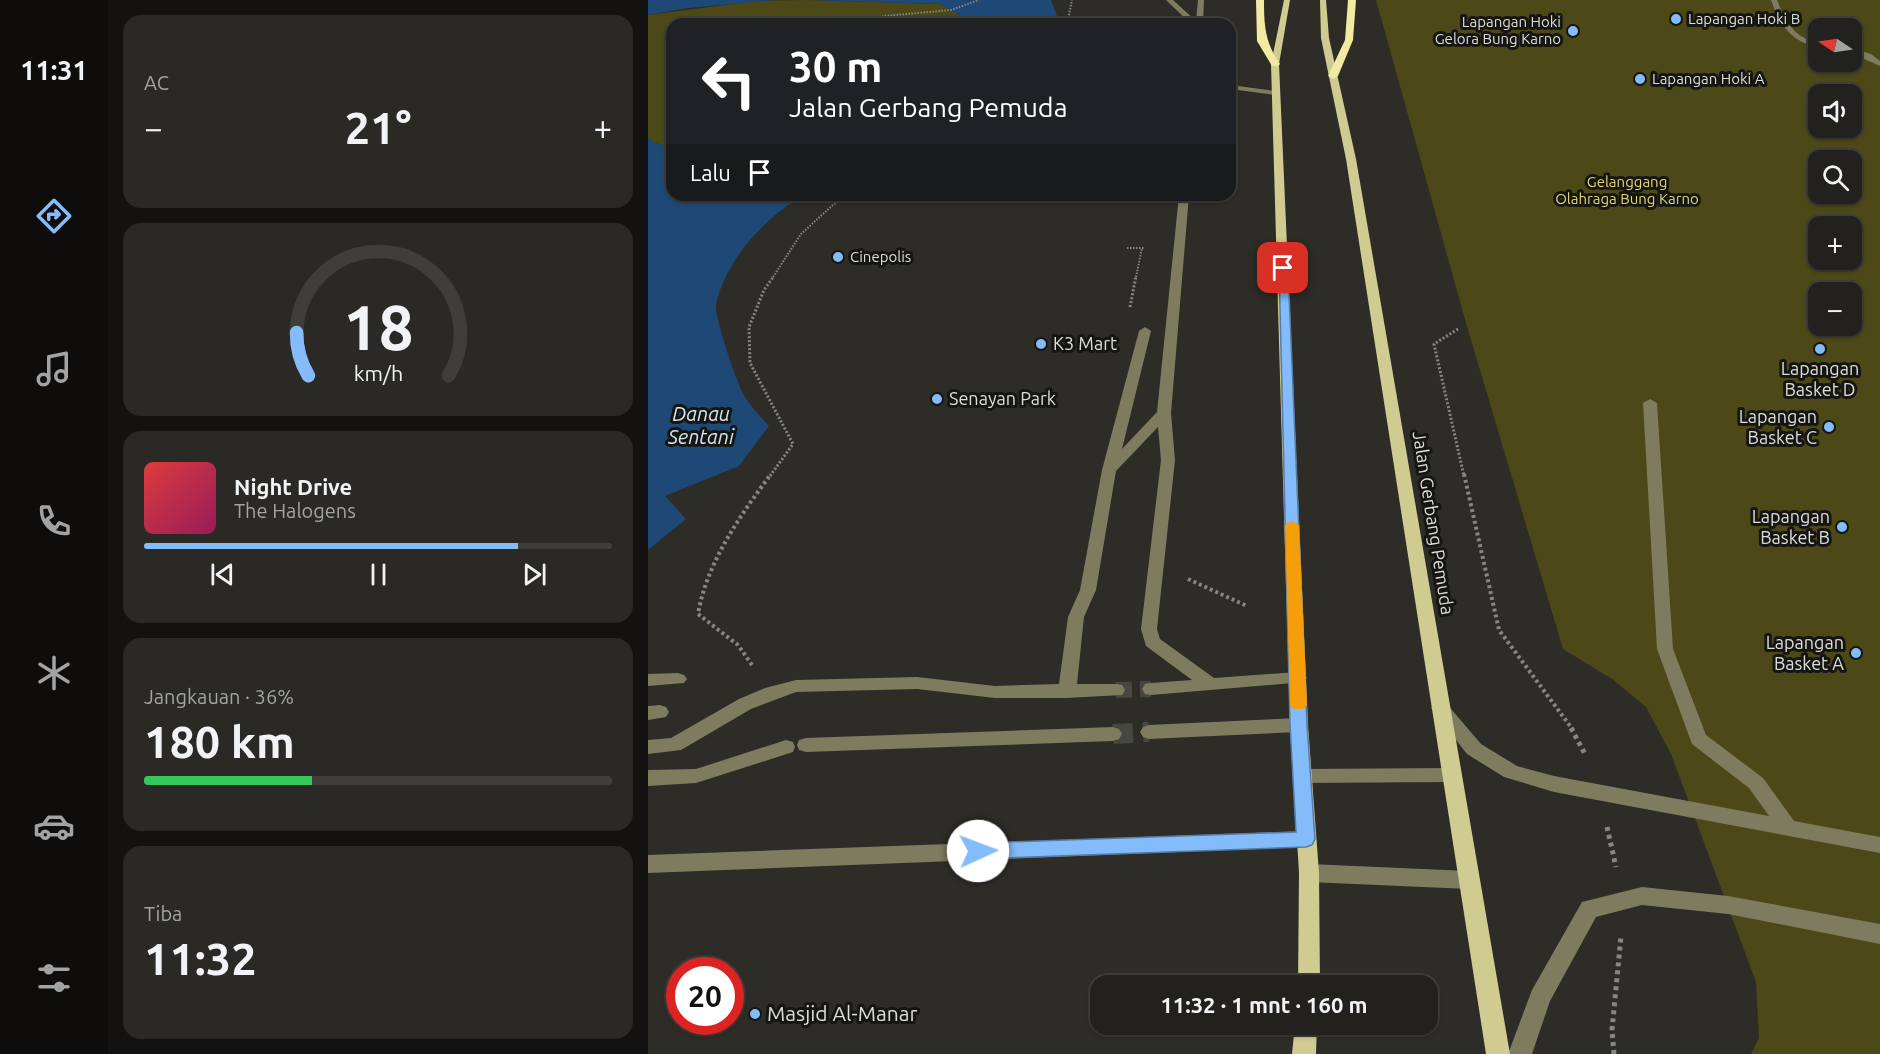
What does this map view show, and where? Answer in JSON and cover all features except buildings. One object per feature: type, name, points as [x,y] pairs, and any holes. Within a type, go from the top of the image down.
[{"type":"highway","points":[[1260,0],[1259,33],[1262,47],[1275,64]]},
{"type":"highway","points":[[1334,76],[1349,40],[1352,0]]},
{"type":"main road","points":[[1287,0],[1275,64],[1301,776],[1309,873],[1309,975]]},
{"type":"main road","name":"Jalan Gerbang Pemuda","points":[[1323,0],[1325,38],[1350,159],[1498,1054]]},
{"type":"main road","points":[[1304,1054],[1305,1035]]},
{"type":"lane","points":[[1169,0],[1190,18]]},
{"type":"lane","points":[[1198,18],[1201,0]]},
{"type":"lane","points":[[1774,0],[1785,27],[1792,35],[1808,44]]},
{"type":"lane","points":[[1862,54],[1877,63]]},
{"type":"lane","points":[[1862,62],[1877,63]]},
{"type":"lane","points":[[1236,88],[1276,93]]},
{"type":"lane","points":[[1183,201],[1164,413],[1168,460],[1149,630],[1152,642],[1210,684]]},
{"type":"lane","points":[[1067,692],[1076,617],[1088,590],[1109,470],[1145,331]]},
{"type":"lane","points":[[1650,403],[1665,649],[1698,740],[1756,783],[1788,828]]},
{"type":"lane","points":[[1109,470],[1164,413]]},
{"type":"lane","points":[[1152,689],[1298,678]]},
{"type":"lane","points":[[648,680],[678,679]]},
{"type":"lane","points":[[648,747],[674,745],[745,704],[796,686],[906,683],[995,692],[1112,690]]},
{"type":"lane","points":[[1440,708],[1474,749],[1511,772],[1599,793],[1880,845]]},
{"type":"lane","points":[[1149,732],[1299,725]]},
{"type":"lane","points":[[806,745],[1107,735]]},
{"type":"lane","points":[[648,778],[696,776],[786,747]]},
{"type":"lane","points":[[1301,776],[1452,775]]},
{"type":"lane","points":[[648,864],[1306,839]]},
{"type":"lane","points":[[1309,873],[1469,880]]},
{"type":"lane","points":[[1520,1054],[1540,997],[1589,909],[1642,896],[1728,905],[1880,934]]},
{"type":"path","points":[[878,18],[951,10],[979,0]]},
{"type":"path","points":[[1068,18],[1072,0]]},
{"type":"path","points":[[771,693],[738,645],[698,614],[699,605],[716,559],[762,486],[793,444],[750,363],[749,327],[764,290],[801,234],[837,201]]},
{"type":"path","points":[[1458,329],[1434,344],[1499,630],[1578,737],[1599,793],[1624,900],[1612,1030],[1614,1054]]},
{"type":"path","points":[[1185,578],[1247,606]]},
{"type":"green space","points":[[807,0],[940,4],[961,18],[666,18],[666,146],[655,143],[648,138],[648,15],[755,1]]},
{"type":"green space","name":"Gelanggang Olahraga Bung Karno","points":[[1376,0],[1880,0],[1880,1054],[1751,1054],[1759,1038],[1756,982],[1671,754],[1646,707],[1612,679],[1563,649],[1466,323]]},
{"type":"water","points":[[648,0],[774,0],[688,8],[648,15]]},
{"type":"water","points":[[808,0],[1051,0],[1058,18],[961,18],[940,4]]},
{"type":"water","name":"Danau Sentani","points":[[648,138],[655,143],[666,146],[666,201],[794,201],[761,228],[737,256],[721,288],[716,305],[722,336],[742,391],[769,426],[739,466],[665,496],[686,519],[648,550]]},
{"type":"tunnel","points":[[1116,690],[1151,689]]},
{"type":"tunnel","points":[[1113,734],[1149,732]]},
{"type":"slow traffic","points":[[1292,525],[1298,705]]},
{"type":"place","name":"Lapangan Hoki B","points":[[1676,19]]},
{"type":"place","name":"Lapangan Hoki Gelora Bung Karno","points":[[1573,31]]},
{"type":"place","name":"Lapangan Hoki A","points":[[1640,79]]},
{"type":"place","name":"Cinepolis","points":[[838,257]]},
{"type":"place","name":"K3 Mart","points":[[1041,344]]},
{"type":"place","name":"Lapangan Basket D","points":[[1820,349]]},
{"type":"place","name":"Senayan Park","points":[[937,399]]},
{"type":"place","name":"Lapangan Basket C","points":[[1829,427]]},
{"type":"place","name":"Lapangan Basket B","points":[[1842,527]]},
{"type":"place","name":"Lapangan Basket A","points":[[1856,653]]},
{"type":"place","name":"Masjid Al-Manar","points":[[755,1014]]},
{"type":"route","points":[[978,851],[1306,839],[1301,776],[1283,268]]}]
